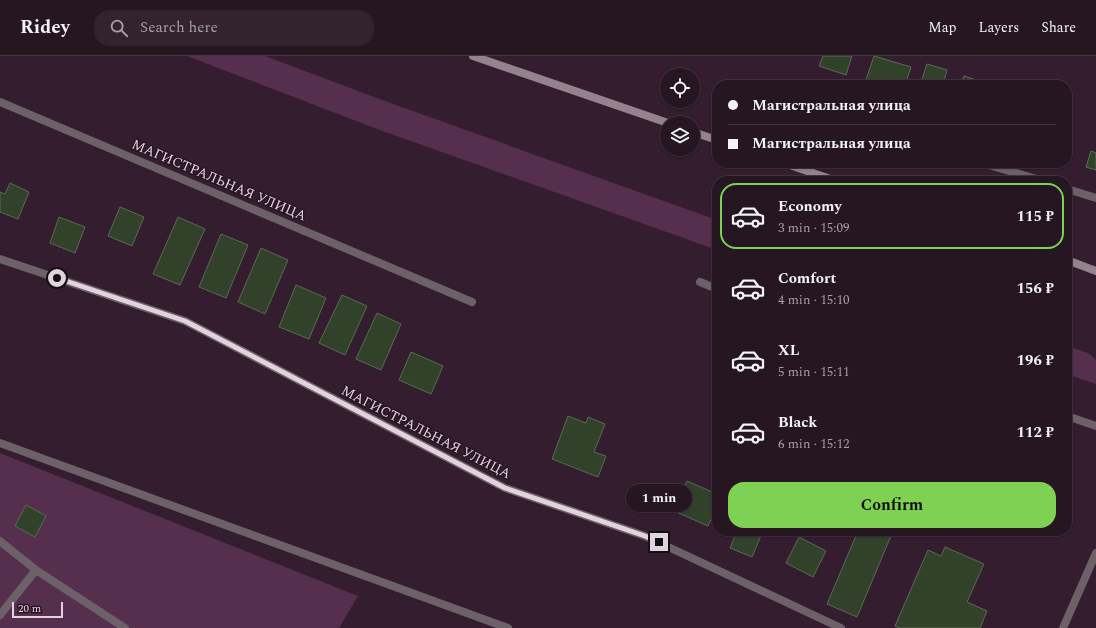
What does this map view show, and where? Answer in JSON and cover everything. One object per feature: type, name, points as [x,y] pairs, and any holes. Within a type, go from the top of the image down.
[{"type":"main road","points":[[473,56],[660,120]]},
{"type":"main road","points":[[700,134],[712,138]]},
{"type":"main road","points":[[798,168],[822,176]]},
{"type":"main road","points":[[1072,262],[1096,271]]},
{"type":"street","name":"МАГИСТРАЛЬНАЯ УЛИЦА","points":[[0,102],[472,302]]},
{"type":"street","points":[[999,168],[1025,176]]},
{"type":"street","points":[[1072,191],[1096,198]]},
{"type":"street","name":"МАГИСТРАЛЬНАЯ УЛИЦА","points":[[0,259],[185,321],[505,488],[645,536],[841,628]]},
{"type":"street","points":[[700,282],[712,287]]},
{"type":"street","points":[[1072,418],[1096,426]]},
{"type":"street","points":[[0,443],[508,628]]},
{"type":"street","points":[[0,542],[36,570],[125,628]]},
{"type":"street","points":[[1063,628],[1096,553]]},
{"type":"street","points":[[0,615],[36,570]]},
{"type":"shaded area","points":[[187,56],[265,56],[382,100],[712,218],[712,248],[377,129]]},
{"type":"shaded area","points":[[1072,348],[1088,353],[1096,360],[1096,384],[1072,376]]},
{"type":"shaded area","points":[[0,453],[358,596],[339,628],[0,628]]},
{"type":"building","points":[[823,56],[852,56],[846,75],[819,66]]},
{"type":"building","points":[[874,56],[911,67],[907,80],[866,80]]},
{"type":"building","points":[[927,64],[947,70],[944,80],[922,80]]},
{"type":"building","points":[[964,76],[976,80],[963,80]]},
{"type":"building","points":[[1091,151],[1096,153],[1096,170],[1086,167]]},
{"type":"building","points":[[10,183],[29,192],[18,219],[0,212],[0,192],[5,194]]},
{"type":"building","points":[[120,207],[144,217],[132,246],[108,236]]},
{"type":"building","points":[[59,217],[85,227],[75,253],[50,243]]},
{"type":"building","points":[[178,217],[205,229],[180,285],[153,274]]},
{"type":"building","points":[[221,234],[248,245],[226,298],[199,287]]},
{"type":"building","points":[[261,248],[288,260],[265,314],[238,302]]},
{"type":"building","points":[[296,285],[326,298],[309,339],[279,327]]},
{"type":"building","points":[[342,295],[367,306],[345,355],[319,343]]},
{"type":"building","points":[[377,313],[401,324],[381,370],[356,359]]},
{"type":"building","points":[[411,352],[443,366],[431,394],[399,380]]},
{"type":"building","points":[[568,416],[586,423],[588,417],[605,424],[594,452],[606,456],[598,477],[552,459]]},
{"type":"building","points":[[687,481],[712,492],[712,517],[708,526],[674,511]]},
{"type":"building","points":[[26,505],[46,516],[35,537],[15,526]]},
{"type":"building","points":[[735,536],[761,536],[752,557],[730,548]]},
{"type":"building","points":[[856,536],[891,536],[857,617],[827,604]]},
{"type":"building","points":[[799,537],[826,551],[813,577],[786,563]]},
{"type":"building","points":[[945,547],[984,564],[967,602],[987,611],[980,628],[900,628],[895,626],[928,550],[941,556]]},
{"type":"route","points":[[57,278],[185,321],[505,488],[659,542]]}]
